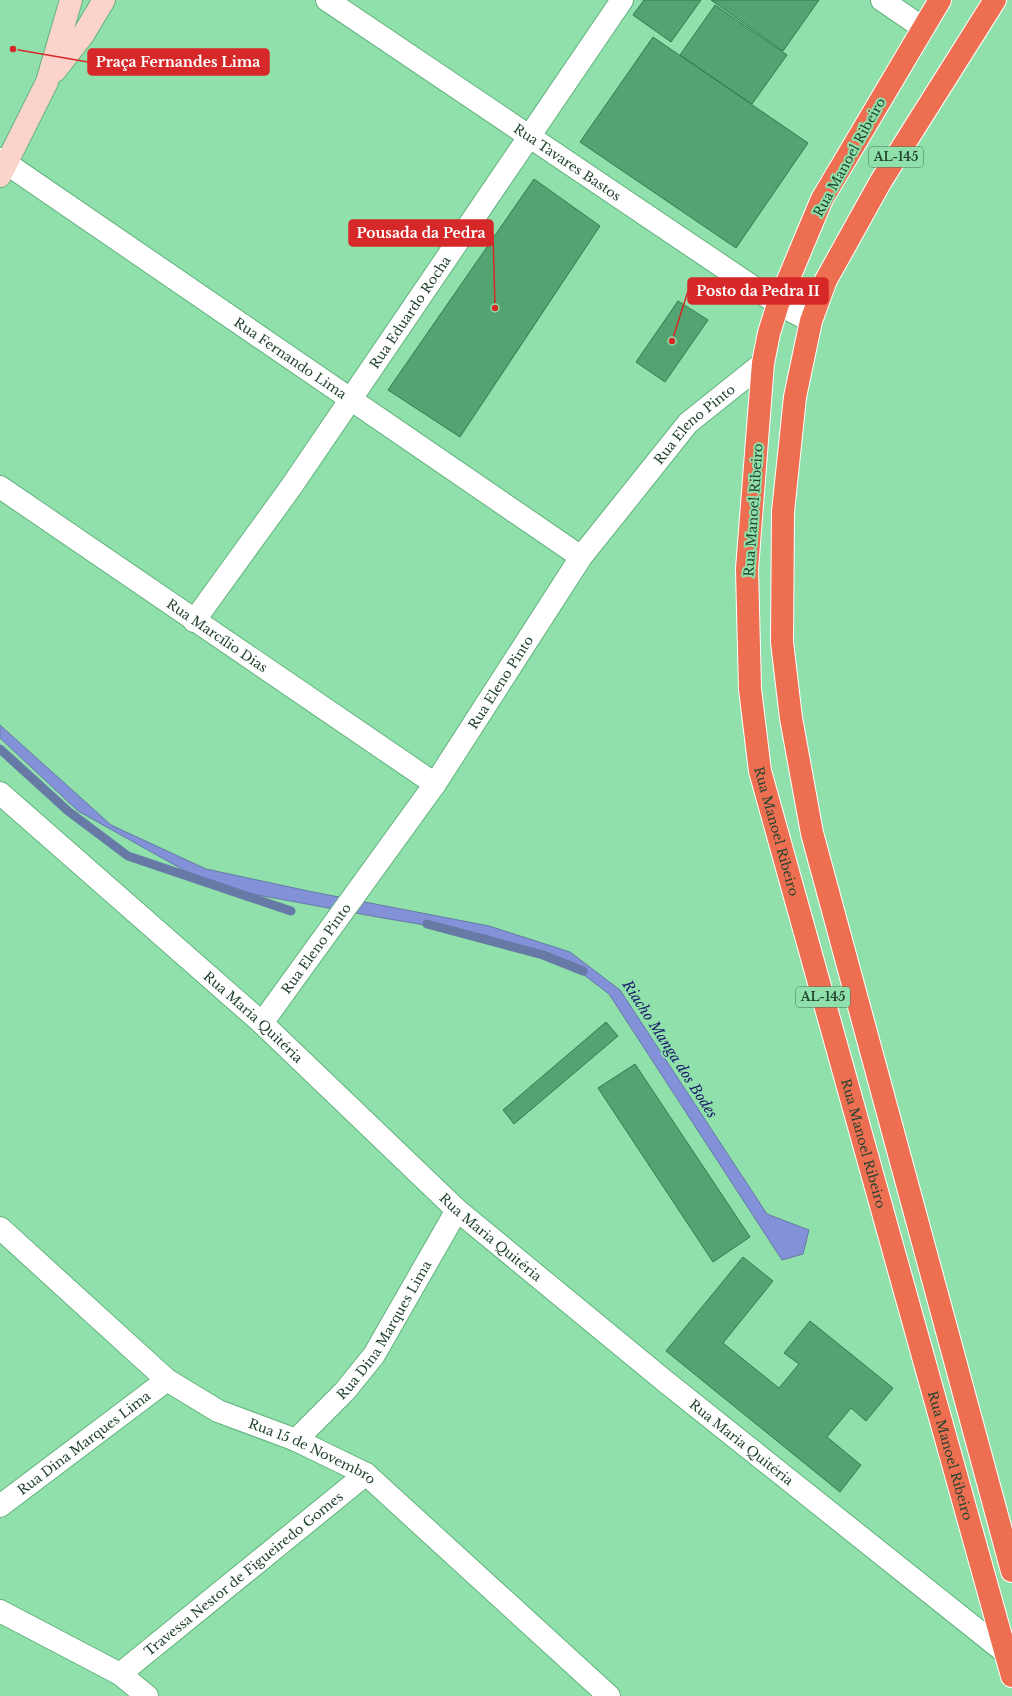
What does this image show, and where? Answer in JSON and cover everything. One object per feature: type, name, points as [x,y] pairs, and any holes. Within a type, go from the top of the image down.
[{"type":"highway","name":"Rua Manoel Ribeiro","points":[[940,0],[822,199],[778,304],[769,333],[763,364],[747,569],[750,689],[760,771],[1012,1676]]},
{"type":"highway","name":"AL-145","points":[[995,0],[880,181],[826,280],[811,321],[795,397],[783,512],[782,642],[791,718],[812,833],[1012,1571]]},
{"type":"street","points":[[47,82],[71,0]]},
{"type":"street","points":[[2,166],[47,82],[83,35],[104,0]]},
{"type":"street","name":"Rua Tavares Bastos","points":[[327,0],[778,304],[811,321]]},
{"type":"street","name":"Rua Eduardo Rocha","points":[[194,621],[291,487],[530,138],[622,0]]},
{"type":"street","points":[[882,0],[923,28]]},
{"type":"street","name":"Rua Fernando Lima","points":[[2,166],[351,399],[581,557]]},
{"type":"street","name":"Rua Eleno Pinto","points":[[262,1023],[435,784],[581,557],[688,423],[763,364]]},
{"type":"street","name":"Rua Marcílio Dias","points":[[0,487],[194,621],[435,784]]},
{"type":"street","name":"Rua Maria Quitéria","points":[[0,793],[262,1023],[457,1210],[666,1382],[1006,1653]]},
{"type":"street","name":"Rua Dina Marques Lima","points":[[296,1440],[345,1391],[374,1355],[457,1210]]},
{"type":"street","name":"Rua 15 de Novembro","points":[[0,1228],[167,1380],[218,1411],[296,1440],[366,1474],[609,1696]]},
{"type":"street","name":"Rua Dina Marques Lima","points":[[0,1506],[167,1380]]},
{"type":"street","name":"Travessa Nestor de Figueiredo Gomes","points":[[120,1674],[366,1474]]},
{"type":"street","points":[[0,1611],[120,1674],[147,1696]]},
{"type":"water","points":[[0,725],[111,825],[206,869],[313,892],[489,926],[570,952],[620,990],[767,1214],[809,1230],[803,1254],[782,1260],[609,994],[567,962],[485,935],[252,894],[189,873],[78,811],[0,738]]},
{"type":"building","points":[[644,0],[701,0],[671,42],[633,15]]},
{"type":"building","points":[[711,0],[819,0],[783,51]]},
{"type":"building","points":[[715,5],[787,55],[752,104],[680,55]]},
{"type":"building","points":[[653,37],[808,143],[736,248],[580,142]]},
{"type":"building","points":[[534,179],[600,226],[460,437],[388,390]]},
{"type":"building","points":[[678,301],[708,320],[665,382],[636,362]]},
{"type":"building","points":[[606,1022],[618,1036],[514,1124],[503,1110]]},
{"type":"building","points":[[635,1064],[750,1237],[713,1262],[598,1088]]},
{"type":"building","points":[[743,1257],[773,1281],[723,1343],[779,1388],[799,1364],[784,1353],[810,1321],[893,1388],[866,1421],[851,1408],[827,1437],[861,1465],[840,1492],[666,1351]]},
{"type":"waterway","name":"Riacho Manga dos Bodes","points":[[0,749],[68,811],[128,856],[291,911]]},
{"type":"waterway","name":"Riacho Manga dos Bodes","points":[[427,924],[543,955],[583,971]]},
{"type":"place","name":"Praça Fernandes Lima","points":[[13,49]]},
{"type":"place","name":"Pousada da Pedra","points":[[495,308]]},
{"type":"place","name":"Posto da Pedra II","points":[[672,341]]}]
